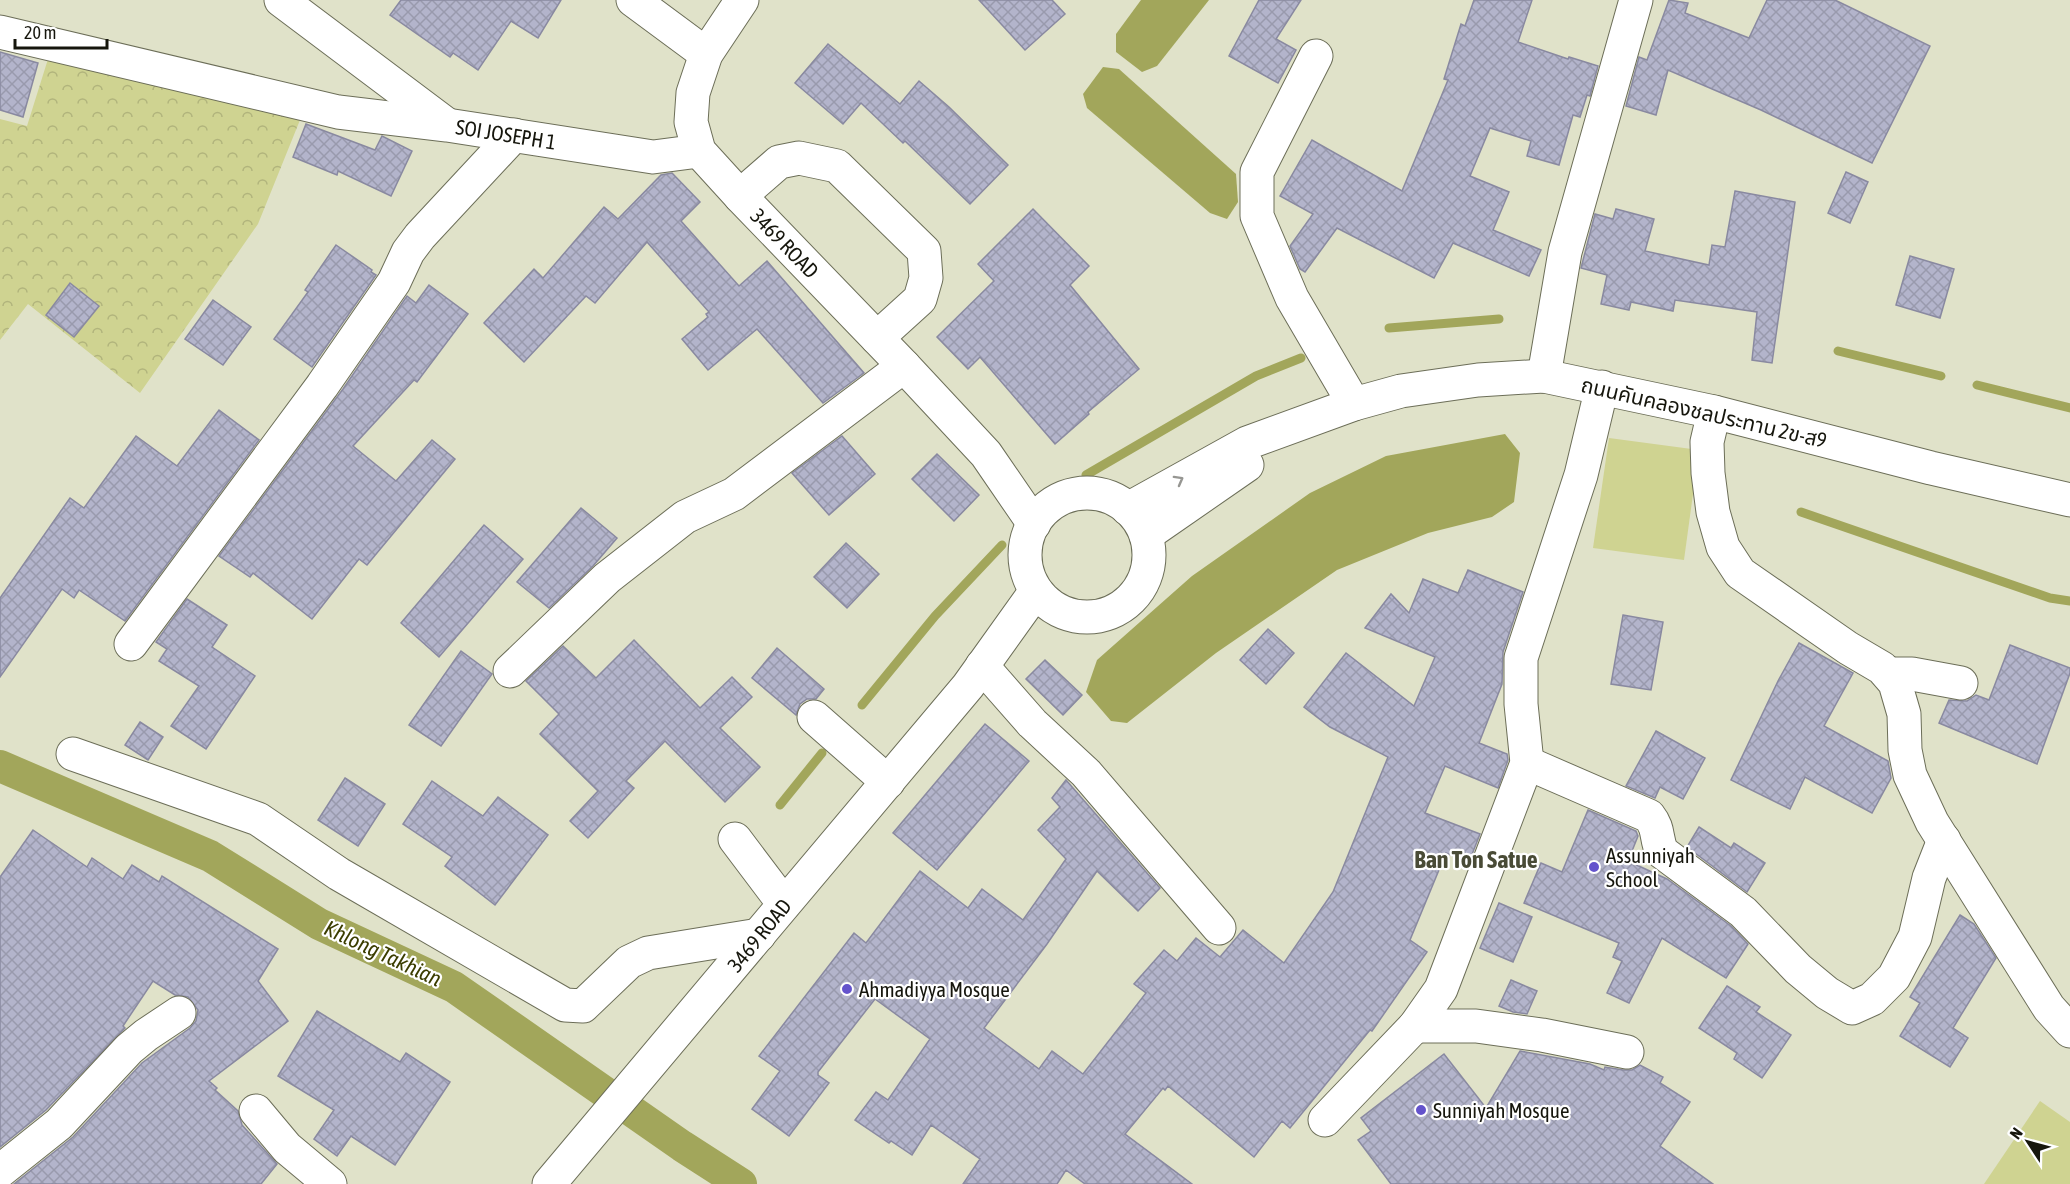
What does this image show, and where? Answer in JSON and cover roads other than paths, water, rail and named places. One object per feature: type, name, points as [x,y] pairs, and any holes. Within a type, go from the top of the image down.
[{"type":"street","name":"SOI JOSEPH 1","points":[[281,0],[447,125],[653,157],[699,151]]},
{"type":"street","points":[[633,0],[706,54]]},
{"type":"street","name":"3469 ROAD","points":[[742,0],[706,54],[693,93],[691,122],[699,151],[1043,514]]},
{"type":"street","points":[[1544,376],[1565,252],[1636,0]]},
{"type":"street","points":[[0,32],[338,112],[447,125]]},
{"type":"street","points":[[1316,56],[1257,172],[1257,216],[1292,298],[1345,407]]},
{"type":"street","points":[[131,644],[322,386],[394,282],[408,252],[420,236],[514,135]]},
{"type":"street","points":[[740,196],[779,162],[799,158],[837,166],[924,251],[927,278],[920,299],[877,338]]},
{"type":"street","points":[[510,671],[607,578],[676,524],[734,495],[904,366]]},
{"type":"street","name":"ถนนคันคลองชลประทาน 2ข-ส9","points":[[1137,522],[1247,443],[1345,407],[1401,391],[1478,380],[1544,376],[1714,411],[1931,468],[2070,500]]},
{"type":"street","points":[[1324,1120],[1415,1026],[1441,989],[1527,763],[1521,704],[1521,658],[1581,475],[1602,387]]},
{"type":"street","points":[[1714,411],[1707,441],[1708,473],[1713,512],[1723,547],[1740,573],[1848,648],[1882,668],[1896,683],[1904,714],[1905,750],[1910,776],[1932,822],[2049,1008],[2070,1031]]},
{"type":"street","points":[[1091,494],[1114,500],[1137,522],[1149,551],[1142,583],[1133,596],[1121,607],[1106,614],[1090,617],[1074,616],[1044,599],[1028,575],[1025,559],[1026,543],[1043,514],[1067,496],[1091,494]]},
{"type":"street","name":"3469 ROAD","points":[[549,1184],[979,673],[1044,599]]},
{"type":"street","points":[[979,673],[1086,773],[1219,928]]},
{"type":"street","points":[[1888,674],[1912,674],[1961,683]]},
{"type":"street","points":[[814,717],[888,782]]},
{"type":"street","points":[[73,754],[258,819],[339,874],[565,1005],[583,1006],[629,962],[648,953],[759,935]]},
{"type":"street","points":[[1527,763],[1649,816],[1657,827],[1657,841],[1662,852],[1743,912],[1798,969],[1827,993],[1852,1008],[1872,999],[1894,977],[1915,937],[1929,878],[1944,840]]},
{"type":"street","points":[[735,839],[784,904]]},
{"type":"street","points":[[0,1171],[59,1124],[129,1049],[179,1013]]},
{"type":"street","points":[[1415,1026],[1476,1026],[1542,1035],[1627,1052]]},
{"type":"street","points":[[256,1111],[287,1148],[330,1184]]},
{"type":"waterway","points":[[1389,328],[1499,319]]},
{"type":"waterway","points":[[1838,351],[1941,376]]},
{"type":"waterway","points":[[1086,475],[1256,376],[1301,358]]},
{"type":"waterway","points":[[1977,385],[2070,408]]},
{"type":"waterway","points":[[1801,512],[2050,598],[2070,601]]},
{"type":"waterway","points":[[862,705],[935,616],[1002,545]]},
{"type":"waterway","points":[[780,805],[822,753]]},
{"type":"waterway","name":"Khlong Takhian","points":[[0,766],[210,856],[319,924],[454,987],[682,1146],[741,1184]]},
{"type":"place","name":"Assunniyah School","points":[[1594,867]]},
{"type":"place","name":"Ahmadiyya Mosque","points":[[847,989]]},
{"type":"place","name":"Sunniyah Mosque","points":[[1421,1110]]},
{"type":"district","name":"Ban Ton Satue","points":[[1476,859]]}]
